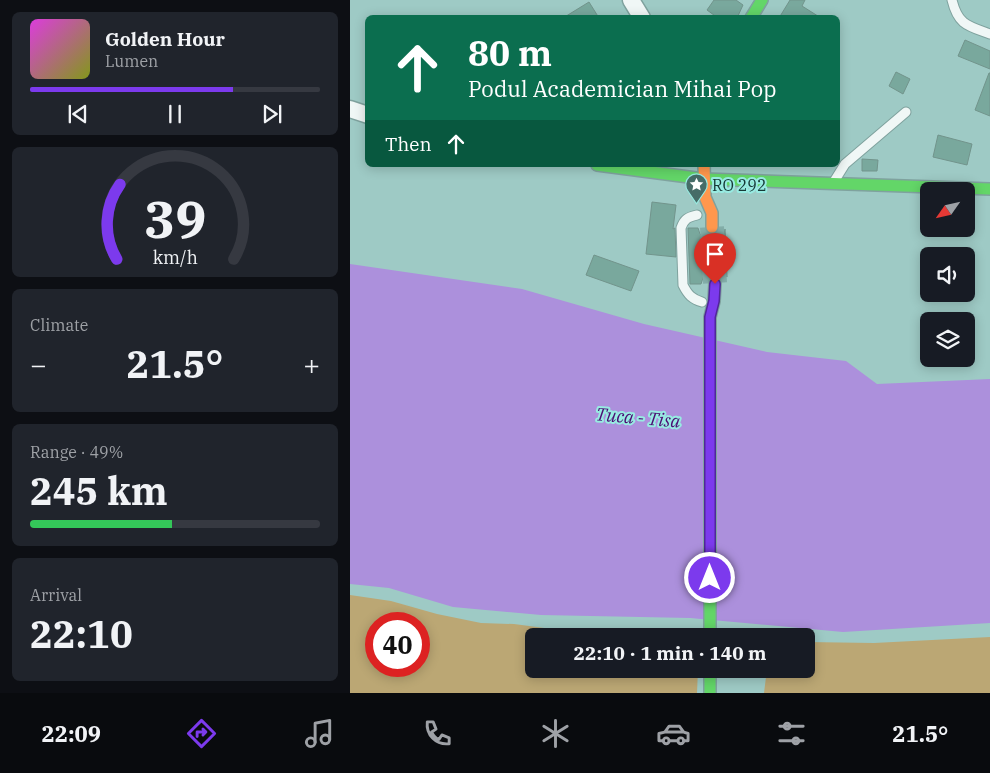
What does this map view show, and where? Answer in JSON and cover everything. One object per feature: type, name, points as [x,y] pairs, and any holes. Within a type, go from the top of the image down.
[{"type":"street","points":[[631,0],[640,15]]},
{"type":"street","points":[[753,15],[762,0]]},
{"type":"street","points":[[350,110],[365,114]]},
{"type":"street","points":[[611,167],[704,179],[832,185],[990,189]]},
{"type":"street","points":[[704,167],[705,197],[712,213],[712,227]]},
{"type":"street","points":[[698,228],[697,215],[705,197]]},
{"type":"street","points":[[710,317],[714,301],[715,284]]},
{"type":"street","points":[[702,297],[710,317],[711,331],[710,628]]},
{"type":"street","points":[[710,678],[710,693]]},
{"type":"lane","points":[[952,0],[958,17],[968,26],[990,34]]},
{"type":"lane","points":[[832,185],[845,164],[906,112]]},
{"type":"lane","points":[[697,215],[689,216],[681,228],[683,285],[687,293],[694,299],[702,297]]},
{"type":"shaded area","points":[[350,595],[391,601],[430,612],[365,612],[365,677],[430,677],[430,612],[481,623],[514,624],[544,628],[525,628],[525,678],[698,678],[697,693],[350,693]]},
{"type":"shaded area","points":[[990,637],[990,693],[764,693],[766,678],[815,678],[815,642],[874,643]]},
{"type":"water","name":"Тиса - Tisa","points":[[350,264],[522,289],[644,324],[767,352],[846,361],[877,384],[990,379],[990,623],[843,632],[690,618],[541,615],[453,607],[389,588],[350,584]]},
{"type":"building","points":[[714,0],[736,0],[743,5],[738,15],[714,15],[707,10]]},
{"type":"building","points":[[790,0],[805,0],[802,6],[816,15],[781,15]]},
{"type":"building","points":[[589,2],[597,15],[568,15]]},
{"type":"building","points":[[965,40],[990,51],[990,69],[958,56]]},
{"type":"building","points":[[896,72],[910,79],[903,94],[889,86]]},
{"type":"building","points":[[990,73],[990,116],[975,110]]},
{"type":"building","points":[[938,135],[972,144],[967,165],[933,157]]},
{"type":"building","points":[[862,159],[878,160],[877,171],[862,171]]},
{"type":"building","points":[[652,202],[676,205],[673,229],[675,228],[676,257],[646,254]]},
{"type":"building","points":[[688,228],[698,228],[700,234],[705,239],[712,241],[719,239],[724,234],[725,229],[727,277],[722,271],[715,269],[708,271],[704,275],[701,284],[690,284]]},
{"type":"building","points":[[594,255],[639,271],[631,291],[586,275]]},
{"type":"tunnel","points":[[712,227],[715,283]]},
{"type":"traffic: fast","points":[[753,15],[762,0]]},
{"type":"traffic: fast","points":[[612,167],[704,179],[990,189]]},
{"type":"traffic: fast","points":[[710,628],[710,317],[714,301],[715,283]]},
{"type":"traffic: fast","points":[[710,678],[710,693]]},
{"type":"traffic: slow","points":[[704,167],[705,197],[712,213],[712,227]]},
{"type":"place","name":"RO 292","points":[[696,204]]},
{"type":"route","points":[[710,578],[710,317],[714,301],[715,284]]}]
